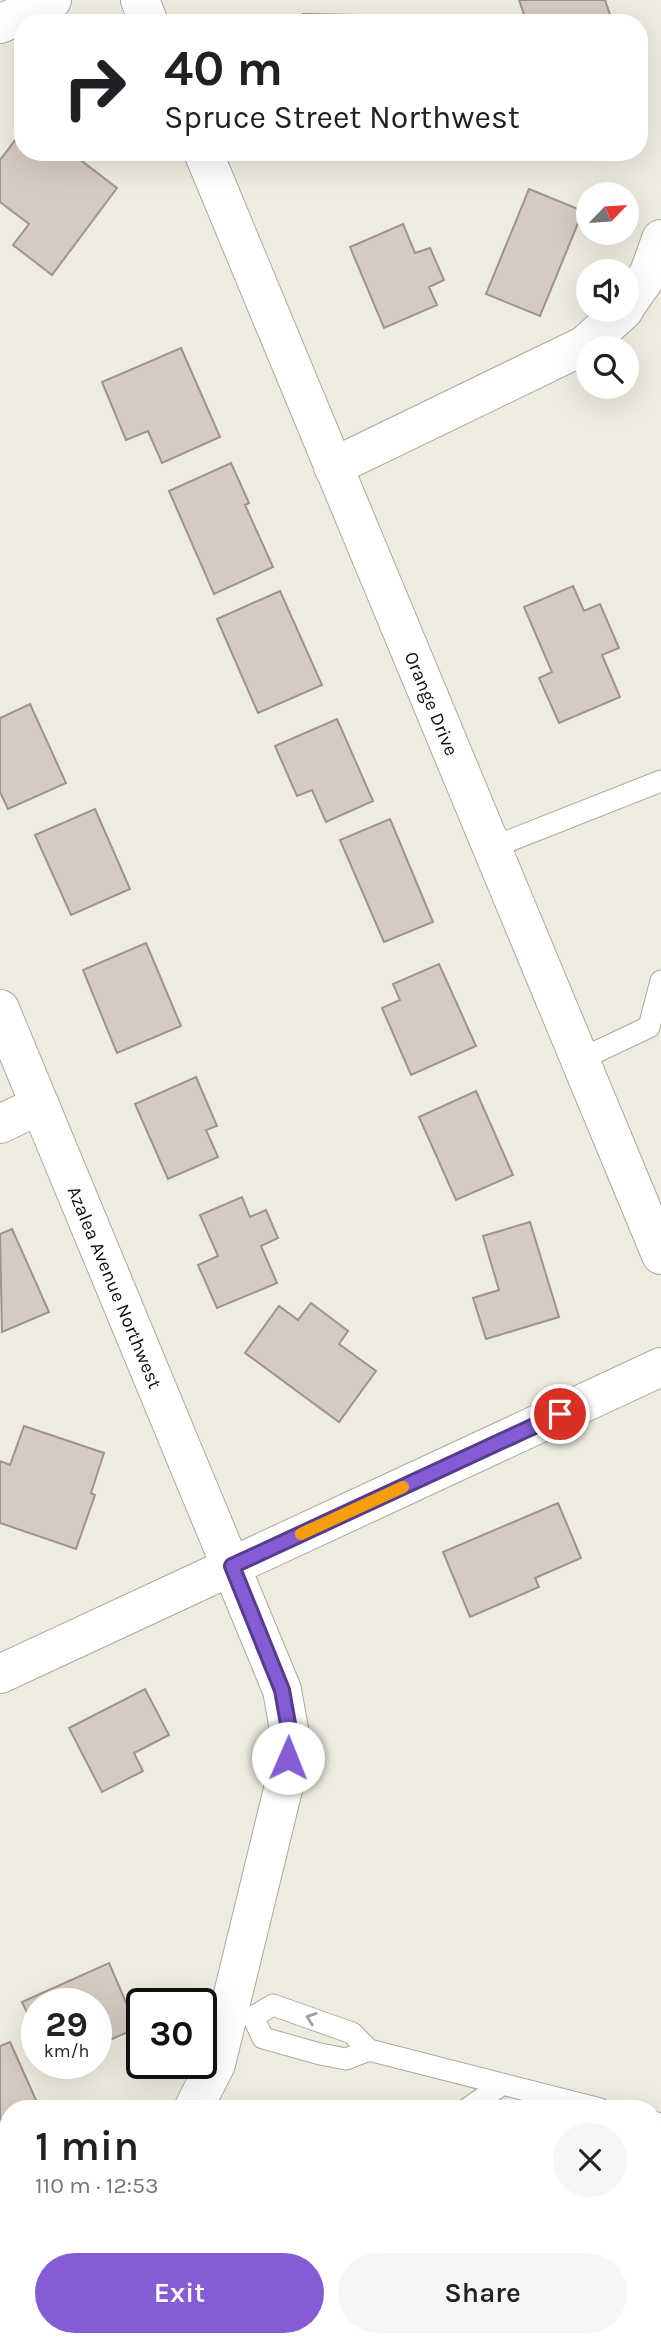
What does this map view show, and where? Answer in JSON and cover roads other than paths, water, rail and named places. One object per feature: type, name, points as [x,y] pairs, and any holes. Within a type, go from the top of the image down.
[{"type":"street","points":[[22,14],[52,0]]},
{"type":"street","name":"Orange Drive","points":[[207,161],[661,1255]]},
{"type":"street","points":[[639,288],[649,273],[661,239]]},
{"type":"street","points":[[333,467],[585,345],[610,322]]},
{"type":"street","name":"Azalea Avenue Northwest","points":[[0,1009],[282,1690],[290,1735],[285,1781],[241,2015],[198,2100]]},
{"type":"street","points":[[0,1124],[40,1105]]},
{"type":"street","points":[[0,1674],[661,1367]]},
{"type":"lane","points":[[491,848],[661,781]]},
{"type":"lane","points":[[579,1060],[655,1028],[661,981]]},
{"type":"lane","points":[[369,2050],[346,2059],[320,2054],[263,2038],[241,2015],[273,2005],[352,2033],[369,2050],[565,2100]]},
{"type":"lane","points":[[481,2100],[503,2084]]}]
